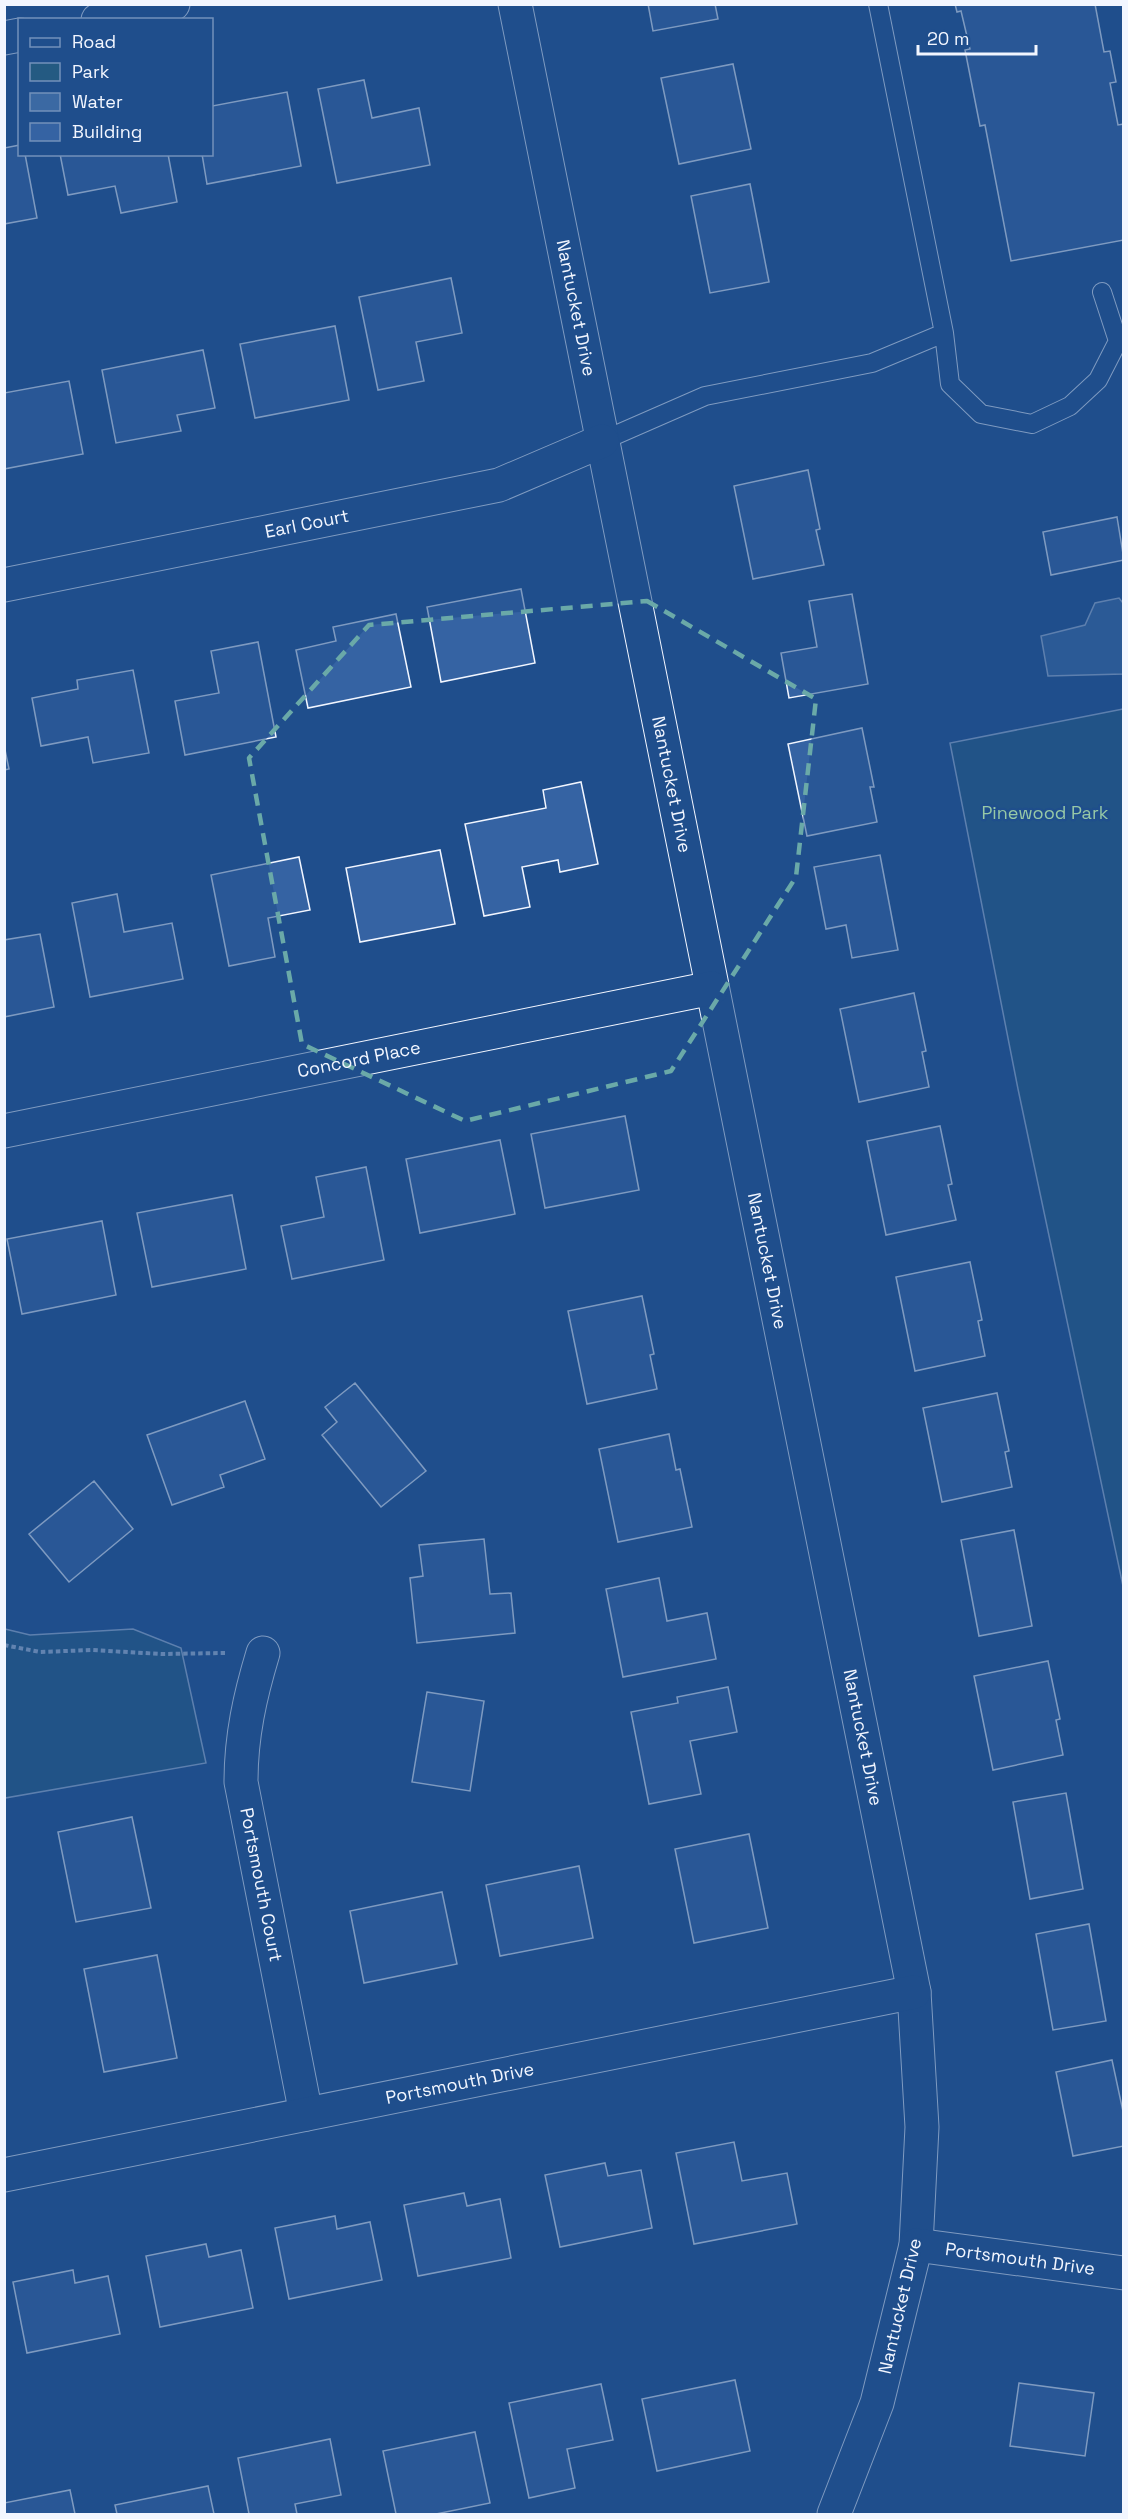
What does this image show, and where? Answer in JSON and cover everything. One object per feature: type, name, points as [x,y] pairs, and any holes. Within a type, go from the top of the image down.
[{"type":"street","points":[[107,18],[173,4]]},
{"type":"street","name":"Nantucket Drive","points":[[515,4],[914,1992],[922,2127],[916,2245],[877,2403],[834,2514]]},
{"type":"street","name":"Earl Court","points":[[4,585],[500,485],[602,441]]},
{"type":"street","name":"Concord Place","points":[[4,1131],[712,988]]},
{"type":"street","name":"Portsmouth Court","points":[[263,1653],[247,1711],[241,1749],[241,1782],[306,2114]]},
{"type":"street","name":"Portsmouth Drive","points":[[4,2175],[914,1992]]},
{"type":"street","name":"Portsmouth Drive","points":[[916,2245],[1124,2273]]},
{"type":"lane","points":[[879,4],[944,333],[950,384],[981,414],[1032,424],[1070,406],[1098,381],[1118,341],[1102,292]]},
{"type":"lane","points":[[602,441],[705,396],[872,363],[944,333]]},
{"type":"path","points":[[4,1645],[40,1652],[92,1650],[161,1654],[263,1653]]},
{"type":"highlighted area","points":[[647,601],[816,699],[796,877],[671,1071],[465,1121],[302,1044],[249,758],[369,625]]},
{"type":"green space","name":"Pinewood Park","points":[[1124,709],[1123,1586],[1018,1089],[950,743]]},
{"type":"green space","points":[[5,1629],[30,1635],[133,1629],[181,1648],[206,1763],[5,1798]]},
{"type":"water","points":[[1119,598],[1123,603],[1123,674],[1048,676],[1041,636],[1085,625],[1095,603]]},
{"type":"building","points":[[648,4],[715,4],[718,19],[653,31]]},
{"type":"building","points":[[955,4],[1095,4],[1104,52],[1110,51],[1116,82],[1110,83],[1118,125],[1124,124],[1124,240],[1011,261],[985,125],[980,126],[965,50],[970,49],[961,11],[957,12]]},
{"type":"building","points":[[733,64],[751,149],[679,164],[661,78]]},
{"type":"building","points":[[364,80],[372,118],[419,108],[430,165],[337,183],[318,89]]},
{"type":"building","points":[[287,92],[301,166],[207,184],[202,156],[213,156],[213,106]]},
{"type":"building","points":[[18,145],[18,156],[25,156],[37,218],[4,224],[4,148]]},
{"type":"building","points":[[60,156],[168,156],[177,202],[121,213],[115,186],[68,195]]},
{"type":"building","points":[[750,184],[769,282],[710,293],[691,196]]},
{"type":"building","points":[[451,278],[462,333],[416,342],[424,381],[378,390],[359,297]]},
{"type":"building","points":[[335,326],[349,400],[255,418],[240,344]]},
{"type":"building","points":[[203,350],[215,408],[177,415],[181,431],[116,443],[102,370]]},
{"type":"building","points":[[69,381],[83,454],[4,469],[4,393]]},
{"type":"building","points":[[808,470],[820,529],[816,530],[824,565],[753,579],[734,486]]},
{"type":"building","points":[[1117,517],[1124,560],[1051,575],[1043,532]]},
{"type":"building","points":[[521,589],[535,663],[441,682],[427,607]]},
{"type":"building","points":[[852,594],[868,684],[789,698],[781,653],[817,647],[809,601]]},
{"type":"building","points":[[396,614],[411,687],[308,708],[296,650],[336,641],[333,627]]},
{"type":"building","points":[[258,642],[276,737],[185,755],[175,701],[219,693],[211,651]]},
{"type":"building","points":[[133,670],[149,753],[93,763],[88,737],[41,746],[32,698],[78,689],[77,680]]},
{"type":"building","points":[[862,728],[874,787],[870,787],[877,822],[807,836],[788,744]]},
{"type":"building","points":[[4,745],[9,769],[4,770]]},
{"type":"building","points":[[581,782],[598,864],[560,872],[558,860],[522,867],[530,907],[484,916],[465,824],[546,808],[543,790]]},
{"type":"building","points":[[440,850],[455,924],[360,942],[346,868]]},
{"type":"building","points":[[880,855],[898,950],[852,958],[846,925],[826,929],[814,867]]},
{"type":"building","points":[[299,857],[310,910],[268,918],[275,957],[229,966],[211,875]]},
{"type":"building","points":[[117,894],[124,932],[172,923],[183,979],[90,997],[72,903]]},
{"type":"building","points":[[40,934],[54,1007],[4,1017],[4,940]]},
{"type":"building","points":[[914,993],[926,1051],[922,1052],[929,1087],[859,1102],[840,1009]]},
{"type":"building","points":[[625,1116],[639,1190],[545,1208],[531,1134]]},
{"type":"building","points":[[940,1126],[952,1184],[948,1185],[956,1220],[886,1235],[867,1141]]},
{"type":"building","points":[[500,1140],[515,1214],[420,1233],[406,1159]]},
{"type":"building","points":[[366,1167],[384,1260],[292,1279],[281,1226],[324,1217],[316,1177]]},
{"type":"building","points":[[232,1195],[246,1269],[152,1287],[137,1213]]},
{"type":"building","points":[[102,1221],[116,1295],[22,1314],[7,1239]]},
{"type":"building","points":[[970,1262],[982,1320],[978,1321],[985,1356],[915,1371],[896,1277]]},
{"type":"building","points":[[642,1296],[654,1354],[650,1355],[657,1389],[587,1404],[568,1311]]},
{"type":"building","points":[[355,1383],[426,1471],[381,1507],[322,1435],[337,1422],[325,1407]]},
{"type":"building","points":[[997,1393],[1009,1451],[1005,1452],[1012,1487],[942,1502],[923,1408]]},
{"type":"building","points":[[245,1401],[265,1459],[220,1475],[224,1487],[172,1505],[147,1435]]},
{"type":"building","points":[[669,1434],[676,1470],[680,1469],[692,1527],[618,1542],[599,1449]]},
{"type":"building","points":[[94,1481],[133,1529],[69,1582],[29,1534]]},
{"type":"building","points":[[1014,1530],[1032,1626],[979,1636],[961,1540]]},
{"type":"building","points":[[484,1539],[490,1594],[511,1593],[515,1633],[417,1643],[410,1578],[423,1576],[419,1545]]},
{"type":"building","points":[[659,1578],[667,1621],[707,1613],[716,1659],[623,1677],[606,1589]]},
{"type":"building","points":[[1048,1661],[1060,1719],[1056,1720],[1063,1755],[993,1770],[974,1676]]},
{"type":"building","points":[[728,1687],[737,1732],[690,1741],[701,1794],[649,1804],[631,1712],[678,1703],[677,1697]]},
{"type":"building","points":[[427,1692],[484,1701],[470,1791],[412,1782]]},
{"type":"building","points":[[1066,1793],[1083,1889],[1030,1899],[1013,1802]]},
{"type":"building","points":[[132,1817],[151,1908],[76,1922],[58,1832]]},
{"type":"building","points":[[749,1834],[768,1928],[694,1943],[675,1849]]},
{"type":"building","points":[[579,1866],[593,1938],[500,1956],[486,1885]]},
{"type":"building","points":[[442,1892],[457,1964],[364,1983],[350,1911]]},
{"type":"building","points":[[1089,1924],[1106,2021],[1053,2030],[1036,1934]]},
{"type":"building","points":[[157,1955],[177,2058],[104,2072],[84,1969]]},
{"type":"building","points":[[1112,2060],[1124,2116],[1124,2146],[1073,2156],[1056,2072]]},
{"type":"building","points":[[734,2142],[742,2181],[787,2173],[797,2224],[694,2244],[676,2153]]},
{"type":"building","points":[[605,2163],[608,2176],[641,2170],[652,2228],[560,2247],[545,2175]]},
{"type":"building","points":[[464,2193],[467,2206],[500,2199],[511,2258],[418,2276],[404,2205]]},
{"type":"building","points":[[335,2216],[337,2229],[370,2222],[382,2280],[289,2299],[275,2228]]},
{"type":"building","points":[[206,2244],[209,2257],[241,2250],[253,2308],[160,2327],[146,2256]]},
{"type":"building","points":[[73,2270],[75,2283],[108,2276],[120,2334],[27,2353],[13,2282]]},
{"type":"building","points":[[735,2380],[750,2451],[657,2471],[642,2399]]},
{"type":"building","points":[[1019,2383],[1094,2393],[1085,2456],[1010,2446]]},
{"type":"building","points":[[601,2384],[613,2440],[567,2449],[575,2488],[529,2498],[509,2403]]},
{"type":"building","points":[[475,2432],[490,2503],[436,2514],[396,2514],[383,2451]]},
{"type":"building","points":[[330,2439],[341,2495],[295,2504],[297,2514],[249,2514],[238,2458]]},
{"type":"building","points":[[208,2486],[214,2514],[117,2514],[115,2505]]},
{"type":"building","points":[[70,2490],[75,2514],[4,2514],[4,2503]]}]
